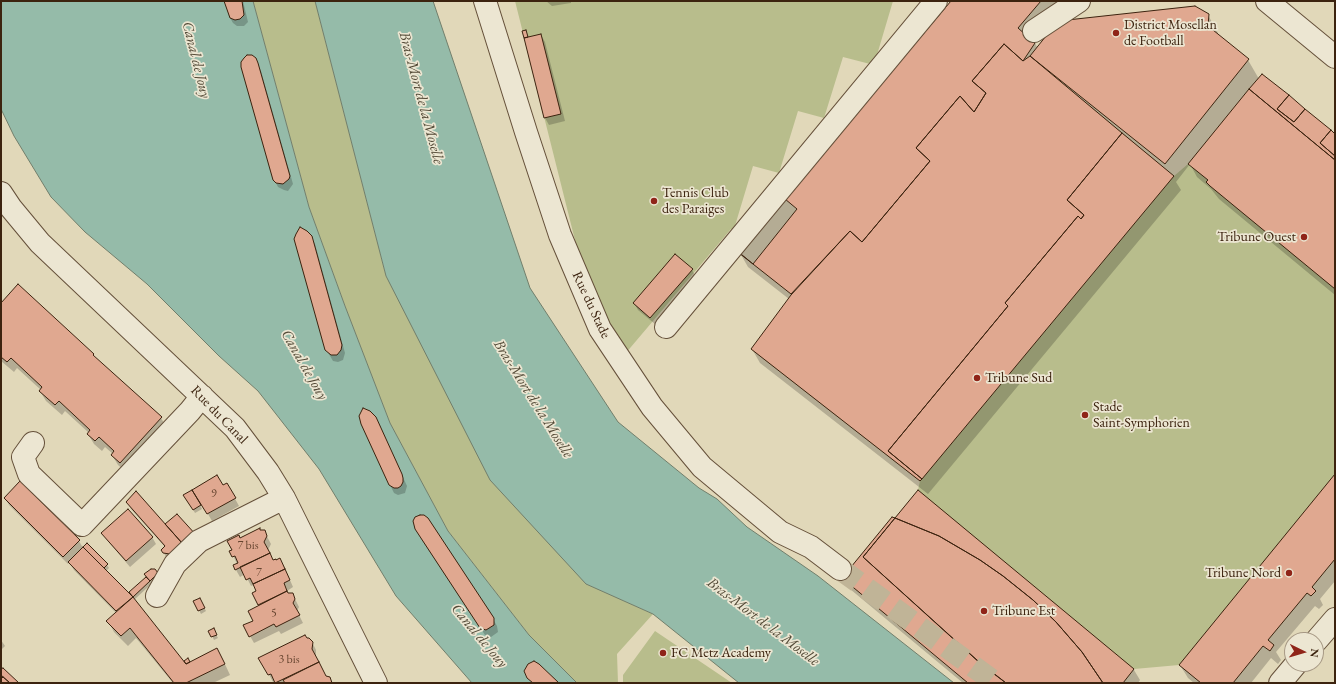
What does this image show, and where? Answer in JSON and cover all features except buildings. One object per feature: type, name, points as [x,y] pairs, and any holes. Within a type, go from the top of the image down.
[{"type":"street","name":"Rue du Stade","points":[[485,1],[560,235],[600,329],[652,407],[702,467],[780,532],[811,547],[840,569]]},
{"type":"street","points":[[666,328],[936,1]]},
{"type":"street","points":[[1034,31],[1079,1]]},
{"type":"street","points":[[1267,1],[1335,57]]},
{"type":"street","name":"Rue du Canal","points":[[1,193],[11,208],[40,243],[118,319],[235,428],[268,472],[284,498],[376,683]]},
{"type":"street","points":[[33,443],[23,457],[29,474],[82,525],[190,411],[202,396]]},
{"type":"street","points":[[157,596],[175,564],[199,541],[284,498]]},
{"type":"street","points":[[1324,632],[1335,619]]},
{"type":"street","points":[[1280,683],[1289,672]]},
{"type":"shaded area","points":[[253,1],[315,1],[386,276],[585,583],[653,614],[617,654],[618,683],[577,683],[529,635],[448,531],[390,423],[309,207]]},
{"type":"shaded area","name":"Tennis Club des Paraiges","points":[[515,1],[893,1],[874,65],[843,57],[824,118],[798,111],[779,173],[753,166],[734,229],[731,229],[625,354],[583,272]]},
{"type":"shaded area","name":"Stade Saint-Symphorien","points":[[1030,56],[1174,176],[1188,164],[1262,74],[1335,134],[1335,559],[1312,587],[1316,591],[1311,596],[1307,593],[1263,646],[1201,683],[1179,665],[1134,669],[1123,683],[968,683],[962,679],[963,678],[842,578],[892,517],[895,518],[918,490],[920,481],[751,349],[794,292],[850,231],[1023,61]]},
{"type":"shaded area","name":"FC Metz Academy","points":[[655,631],[732,683],[623,683],[623,675]]},
{"type":"water","name":"Canal de Jouy","points":[[1,1],[253,1],[309,207],[390,423],[448,531],[529,635],[577,683],[472,683],[396,596],[319,469],[258,391],[219,356],[147,284],[85,232],[51,197],[14,136],[1,109]]},
{"type":"water","name":"Bras-Mort de la Moselle","points":[[315,1],[433,1],[530,288],[618,422],[699,488],[717,499],[747,527],[818,576],[954,683],[739,683],[653,614],[586,584],[490,480],[386,276]]},
{"type":"tunnel","points":[[840,569],[996,683]]},
{"type":"place","name":"District Mosellan de Football","points":[[1116,33]]},
{"type":"place","name":"Tennis Club des Paraiges","points":[[654,201]]},
{"type":"place","name":"Tribune Ouest","points":[[1304,237]]},
{"type":"place","name":"Tribune Sud","points":[[977,378]]},
{"type":"place","name":"Stade Saint-Symphorien","points":[[1085,415]]},
{"type":"place","name":"Tribune Nord","points":[[1289,573]]},
{"type":"place","name":"Tribune Est","points":[[984,611]]},
{"type":"place","name":"FC Metz Academy","points":[[663,653]]}]
